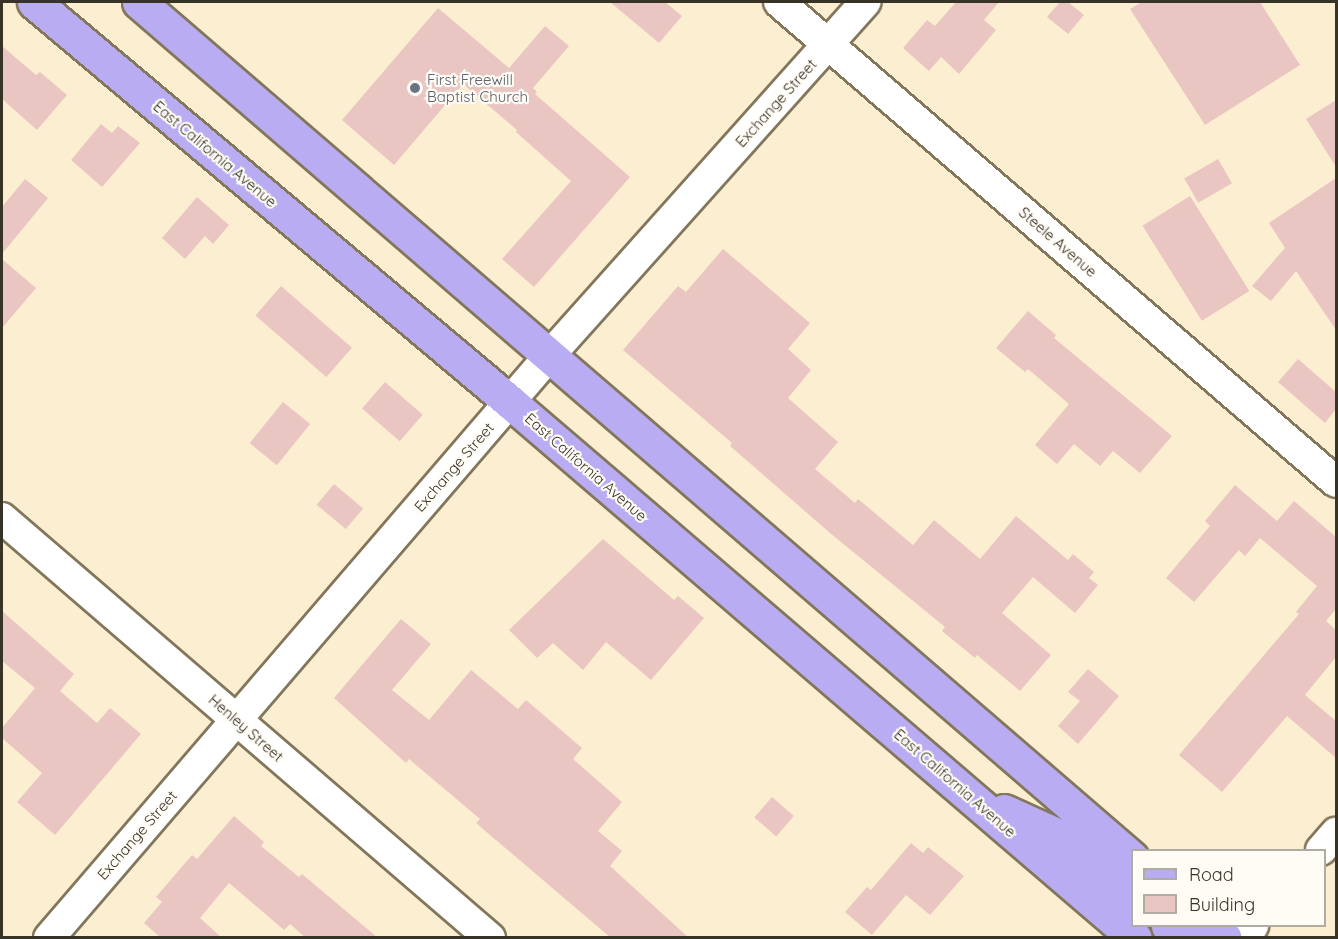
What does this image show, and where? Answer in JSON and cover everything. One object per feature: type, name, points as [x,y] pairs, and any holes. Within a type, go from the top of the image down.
[{"type":"main road","name":"East California Avenue","points":[[34,2],[510,402],[1135,938]]},
{"type":"main road","points":[[139,2],[1131,857]]},
{"type":"main road","points":[[968,793],[1060,837],[1131,896]]},
{"type":"main road","points":[[1170,927],[1186,938]]},
{"type":"main road","points":[[1212,927],[1225,938]]},
{"type":"street","name":"Steele Avenue","points":[[779,2],[1336,482]]},
{"type":"street","name":"Exchange Street","points":[[49,938],[549,356],[866,2]]},
{"type":"street","name":"Henley Street","points":[[2,518],[490,938]]},
{"type":"street","points":[[1322,849],[1336,833]]},
{"type":"building","points":[[610,2],[665,2],[682,16],[659,43]]},
{"type":"building","points":[[956,2],[999,2],[984,20],[996,30],[959,74],[941,57],[929,71],[903,48],[927,20],[935,26]]},
{"type":"building","points":[[1060,2],[1068,2],[1084,15],[1068,34],[1047,17]]},
{"type":"building","points":[[1142,2],[1260,2],[1300,65],[1205,125],[1130,9]]},
{"type":"building","points":[[438,8],[509,68],[545,26],[569,46],[533,88],[537,92],[535,94],[630,177],[534,287],[502,259],[571,181],[516,132],[517,130],[463,84],[394,165],[342,120]]},
{"type":"building","points":[[2,46],[36,75],[40,72],[67,95],[37,130],[2,99]]},
{"type":"building","points":[[1336,100],[1336,167],[1306,119]]},
{"type":"building","points":[[101,124],[112,133],[118,126],[140,143],[102,187],[71,160]]},
{"type":"building","points":[[1218,159],[1232,183],[1198,203],[1184,178]]},
{"type":"building","points":[[1336,178],[1336,330],[1296,271],[1271,301],[1252,286],[1285,248],[1269,223]]},
{"type":"building","points":[[25,179],[48,198],[2,254],[2,207]]},
{"type":"building","points":[[1190,196],[1249,291],[1202,321],[1143,226]]},
{"type":"building","points":[[197,197],[229,225],[213,244],[205,236],[185,259],[162,238]]},
{"type":"building","points":[[723,249],[810,323],[788,349],[811,370],[788,398],[838,442],[815,469],[855,503],[858,499],[913,545],[934,520],[980,559],[1016,516],[1068,560],[1073,554],[1094,572],[1089,578],[1098,585],[1075,613],[1033,577],[1002,613],[1051,655],[1020,691],[977,655],[975,658],[942,631],[945,627],[830,533],[730,446],[732,443],[623,350],[678,286],[686,292]]},
{"type":"building","points":[[2,259],[36,288],[2,328]]},
{"type":"building","points":[[281,286],[352,348],[326,377],[255,315]]},
{"type":"building","points":[[1028,311],[1056,335],[1054,338],[1172,436],[1140,473],[1113,451],[1100,466],[1074,444],[1057,464],[1035,445],[1069,404],[1028,369],[1025,372],[996,348]]},
{"type":"building","points":[[1298,359],[1336,392],[1336,409],[1325,423],[1278,382]]},
{"type":"building","points":[[385,382],[423,415],[400,441],[362,408]]},
{"type":"building","points":[[283,402],[310,424],[277,465],[250,443]]},
{"type":"building","points":[[334,484],[363,508],[346,529],[317,505]]},
{"type":"building","points":[[1235,485],[1277,521],[1294,501],[1336,537],[1336,609],[1326,621],[1336,630],[1336,657],[1305,695],[1336,721],[1336,758],[1287,716],[1222,792],[1179,755],[1299,614],[1296,612],[1317,586],[1260,538],[1245,556],[1239,550],[1194,602],[1166,578],[1210,526],[1205,521]]},
{"type":"building","points":[[603,539],[674,600],[678,596],[704,618],[651,680],[606,642],[583,670],[553,643],[537,658],[509,630]]},
{"type":"building","points":[[2,611],[74,674],[60,691],[97,723],[110,708],[141,734],[55,835],[17,802],[42,773],[2,738],[2,728],[35,688],[2,661]]},
{"type":"building","points":[[401,619],[431,644],[392,690],[429,720],[471,670],[518,709],[526,700],[582,748],[573,759],[622,802],[598,831],[622,851],[610,866],[689,938],[611,938],[476,823],[480,819],[409,759],[406,763],[334,698]]},
{"type":"building","points":[[1088,669],[1119,696],[1078,744],[1058,726],[1080,701],[1068,692]]},
{"type":"building","points":[[772,797],[794,816],[776,836],[754,817]]},
{"type":"building","points":[[234,816],[264,842],[261,846],[299,877],[302,874],[378,938],[306,938],[290,924],[284,930],[229,883],[200,918],[222,938],[161,938],[144,923],[162,902],[156,897],[192,855],[197,859]]},
{"type":"building","points":[[911,843],[923,853],[928,847],[964,876],[930,915],[906,895],[872,935],[845,912],[867,887],[871,890]]},
{"type":"place","name":"First Freewill Baptist Church","points":[[415,88]]}]
